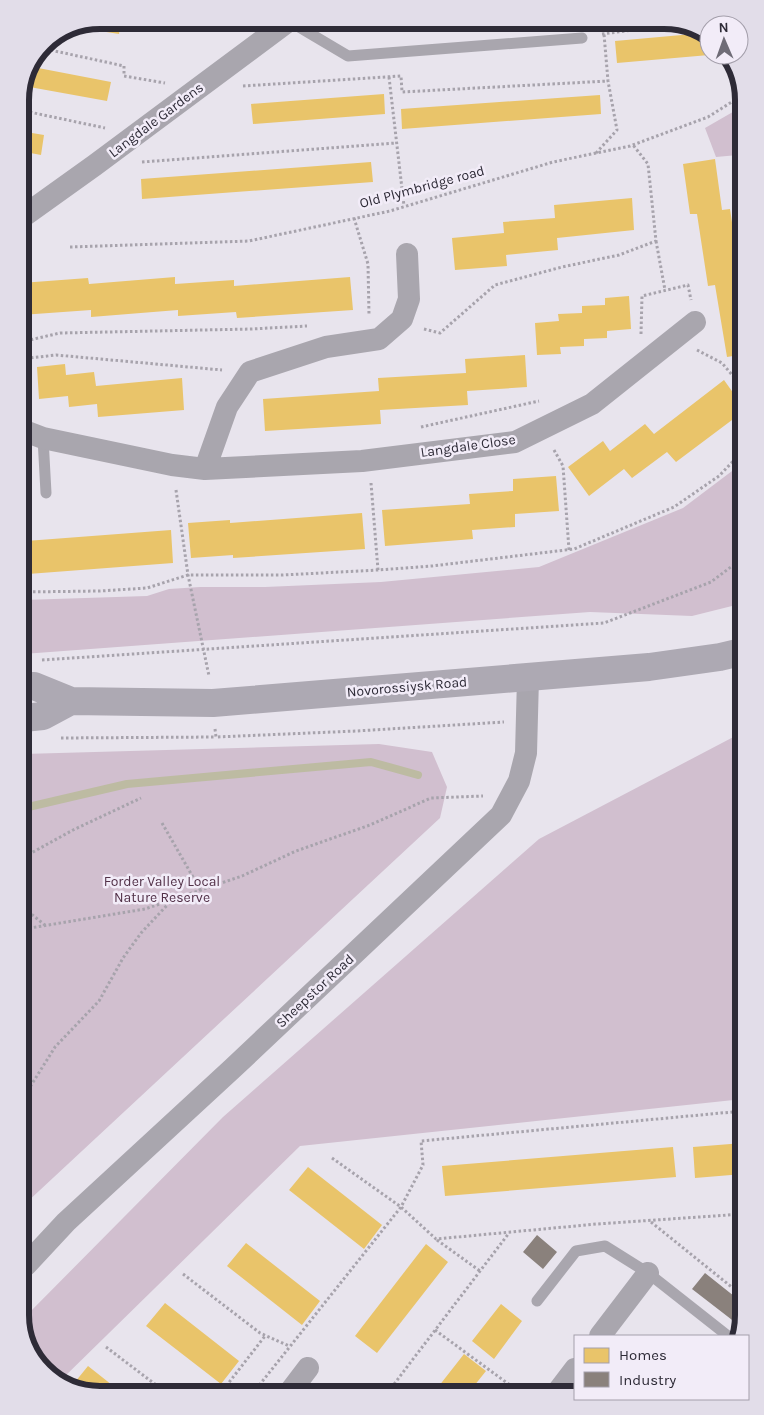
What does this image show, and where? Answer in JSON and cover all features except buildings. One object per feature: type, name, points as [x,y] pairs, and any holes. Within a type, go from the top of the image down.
[{"type":"main road","name":"Novorossiysk Road","points":[[29,686],[34,686],[71,702],[212,703],[649,667],[735,653]]},
{"type":"main road","name":"Novorossiysk Road","points":[[29,717],[43,716],[71,702]]},
{"type":"street","name":"Langdale Gardens","points":[[29,209],[137,134],[279,29]]},
{"type":"street","points":[[206,469],[227,407],[250,372],[326,347],[379,339],[402,319],[409,298],[407,254]]},
{"type":"street","name":"Langdale Close","points":[[29,433],[43,438],[206,469],[369,460],[515,442],[592,404],[695,322]]},
{"type":"street","name":"Sheepstor Road","points":[[29,1262],[66,1222],[226,1075],[501,815],[518,781],[526,753],[528,678]]},
{"type":"street","points":[[601,1335],[648,1273]]},
{"type":"street","points":[[294,1386],[308,1368]]},
{"type":"street","points":[[562,1386],[574,1370]]},
{"type":"lane","points":[[303,29],[348,56],[582,38]]},
{"type":"lane","points":[[43,438],[46,494]]},
{"type":"lane","points":[[537,1301],[576,1251],[604,1246],[648,1273],[727,1335]]},
{"type":"path","points":[[596,153],[617,130],[608,81],[604,34],[641,29]]},
{"type":"path","points":[[49,50],[124,66],[124,76],[198,89]]},
{"type":"path","points":[[248,86],[401,76],[402,92],[608,81]]},
{"type":"path","points":[[389,77],[404,206]]},
{"type":"path","name":"Old Plymbridge road","points":[[70,247],[249,241],[390,211],[553,162],[633,145],[708,117],[735,100]]},
{"type":"path","points":[[29,112],[137,134]]},
{"type":"path","points":[[143,162],[396,143]]},
{"type":"path","points":[[633,145],[648,164],[656,241],[665,290],[642,296],[640,342]]},
{"type":"path","points":[[354,218],[368,264],[369,321],[402,319],[403,323],[440,333],[495,285],[562,266],[619,255],[656,241]]},
{"type":"path","points":[[29,340],[60,333],[252,329],[310,325]]},
{"type":"path","points":[[695,349],[722,363],[735,378]]},
{"type":"path","points":[[29,358],[56,355],[250,372]]},
{"type":"path","points":[[421,427],[543,400]]},
{"type":"path","points":[[29,592],[147,588],[188,575],[283,575],[432,566],[569,550],[674,507],[719,476],[735,459]]},
{"type":"path","points":[[369,460],[378,570]]},
{"type":"path","points":[[172,464],[188,575],[204,648]]},
{"type":"path","points":[[563,466],[569,550]]},
{"type":"path","points":[[41,660],[604,623],[711,582],[735,564]]},
{"type":"path","points":[[52,738],[216,737]]},
{"type":"path","points":[[29,928],[144,909],[201,891],[242,876],[296,851],[370,825],[431,798],[482,796],[501,815]]},
{"type":"path","points":[[29,854],[72,830],[141,798]]},
{"type":"path","points":[[162,823],[201,891]]},
{"type":"path","points":[[29,1089],[55,1047],[98,1001],[123,958],[141,933],[172,900]]},
{"type":"path","points":[[29,912],[46,926]]},
{"type":"path","points":[[258,1386],[401,1208],[423,1165],[421,1141],[735,1112]]},
{"type":"path","points":[[332,1158],[401,1208],[436,1239],[480,1271]]},
{"type":"path","points":[[436,1239],[735,1215]]},
{"type":"path","points":[[650,1221],[735,1290]]},
{"type":"path","points":[[393,1386],[509,1232]]},
{"type":"path","points":[[182,1274],[265,1336],[289,1346]]},
{"type":"path","points":[[435,1330],[511,1386]]},
{"type":"path","points":[[226,1386],[265,1336]]},
{"type":"path","points":[[106,1347],[157,1386]]},
{"type":"green space","points":[[735,111],[735,155],[716,157],[705,128]]},
{"type":"green space","points":[[735,469],[735,605],[692,616],[590,612],[29,654],[29,600],[147,596],[169,589],[200,587],[265,587],[381,582],[539,567],[683,508]]},
{"type":"green space","points":[[735,736],[735,1100],[300,1146],[64,1377],[53,1369],[46,1362],[34,1343],[30,1329],[29,1313],[223,1117],[539,839]]},
{"type":"green space","name":"Forder Valley Local Nature Reserve","points":[[379,744],[432,752],[447,787],[440,818],[29,1200],[29,754]]},
{"type":"waterway","points":[[29,807],[127,784],[371,762],[418,775]]}]
